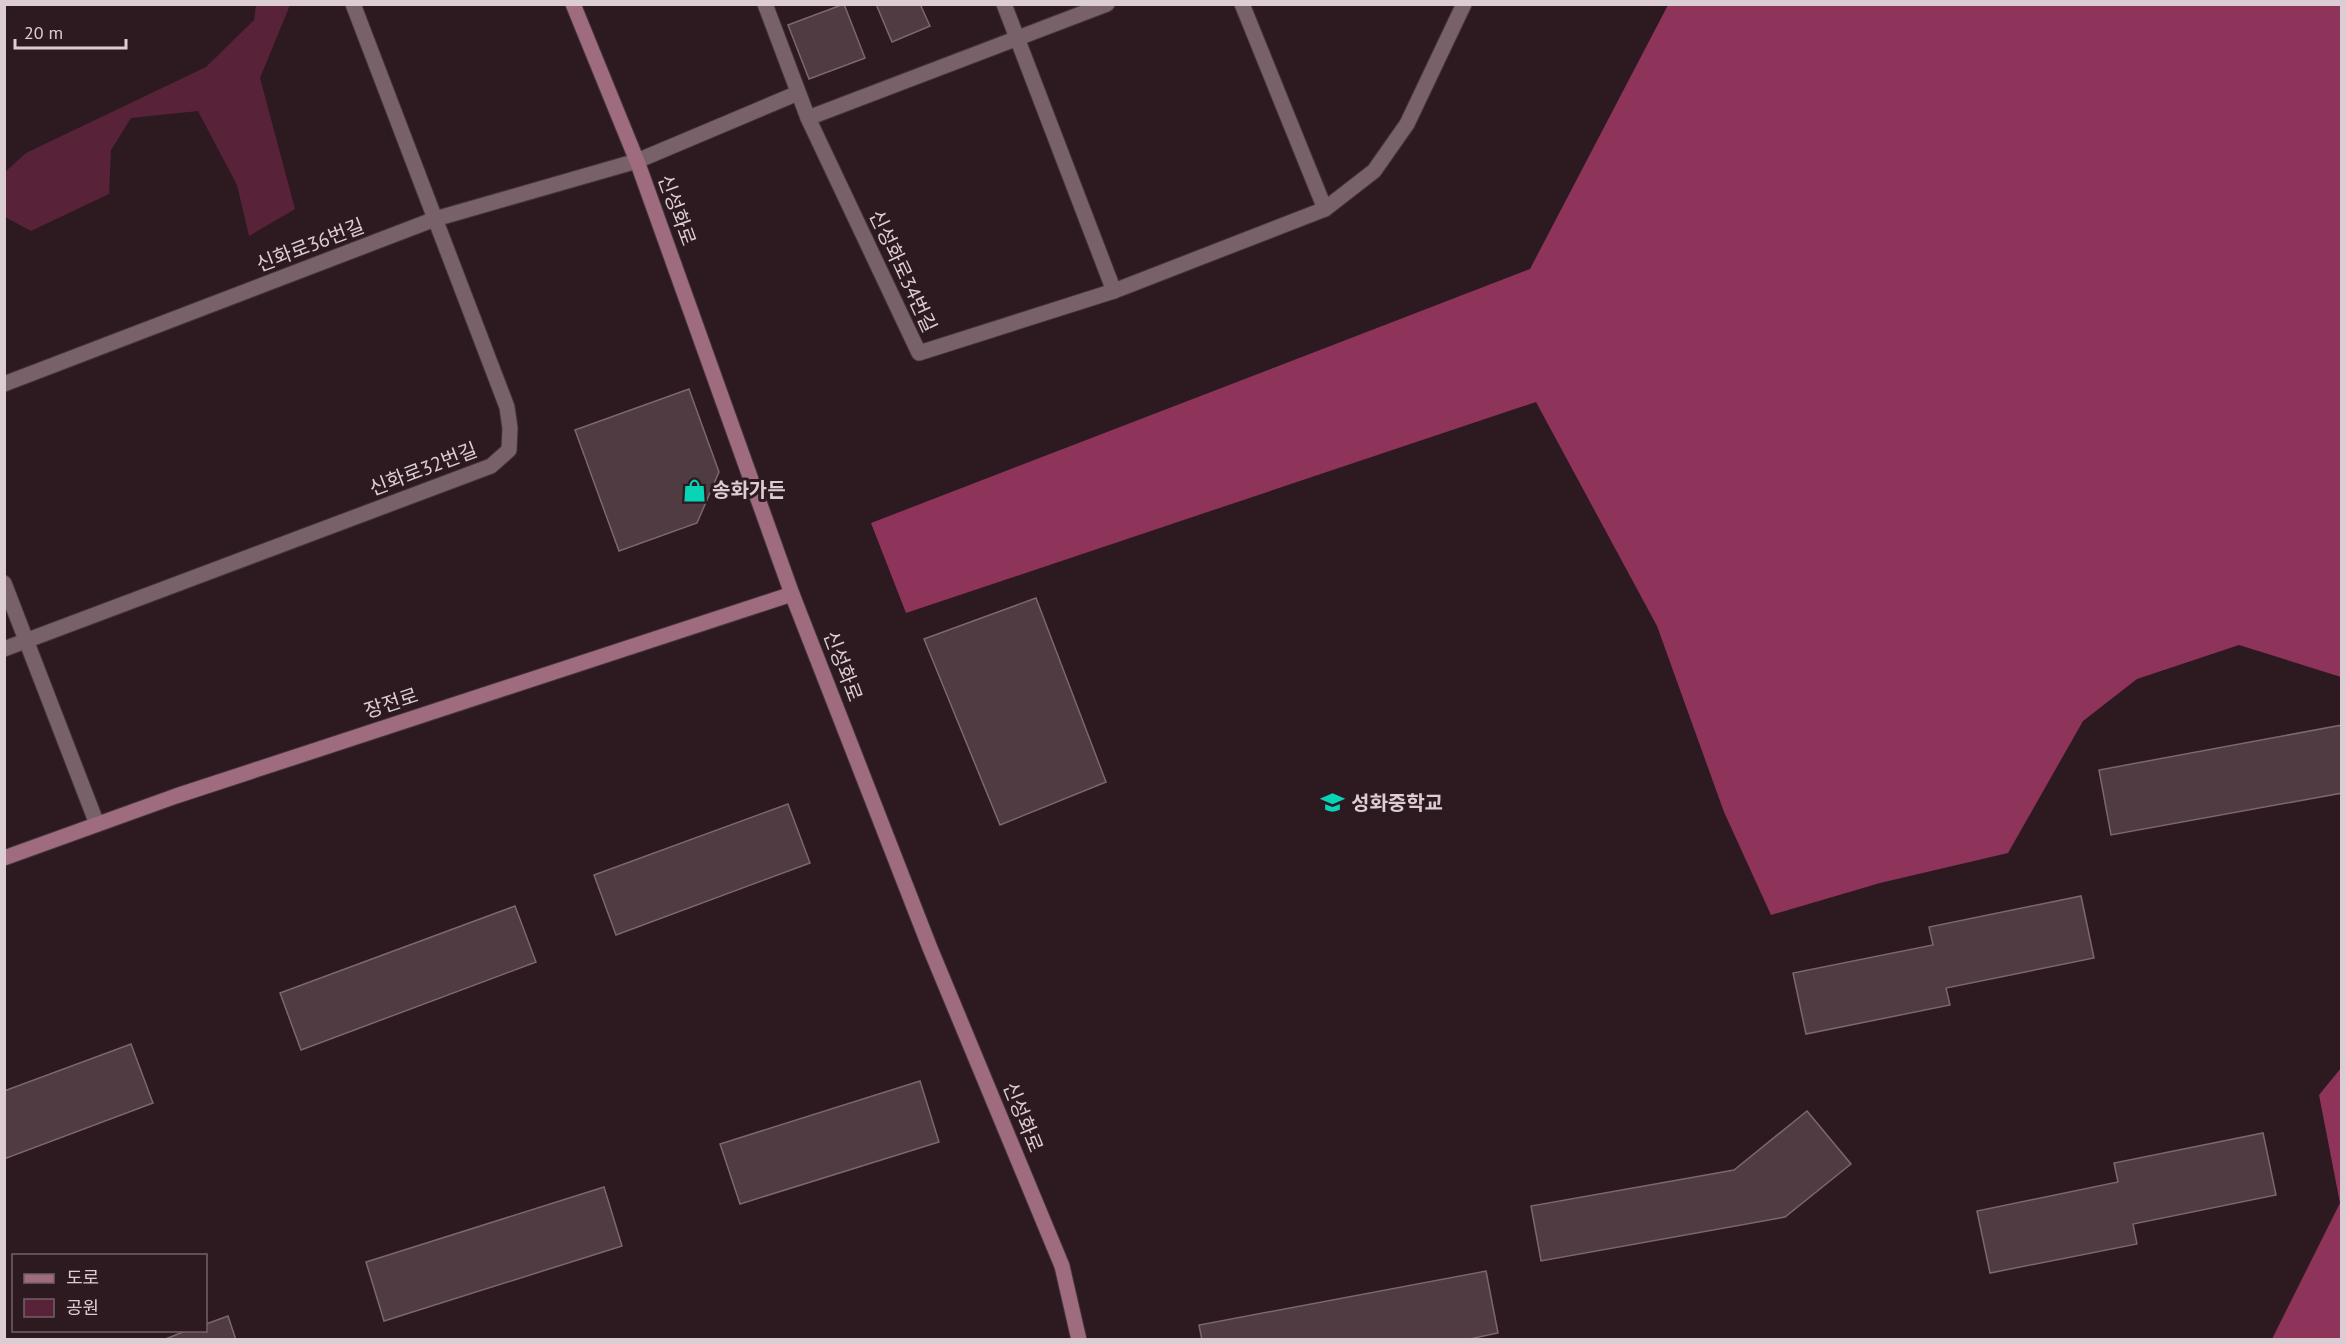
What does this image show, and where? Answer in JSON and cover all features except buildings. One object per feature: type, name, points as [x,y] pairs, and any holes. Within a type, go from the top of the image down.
[{"type":"street","name":"신화로32번길","points":[[4,649],[491,466],[509,450],[510,428],[507,406],[353,4]]},
{"type":"street","name":"신성화로","points":[[573,4],[637,161],[792,594],[930,948],[1062,1266],[1079,1340]]},
{"type":"street","points":[[765,4],[808,118],[1107,4]]},
{"type":"street","points":[[1004,4],[1114,291]]},
{"type":"street","points":[[1242,4],[1325,209]]},
{"type":"street","name":"신성화로34번길","points":[[808,118],[919,353],[1114,291],[1325,209],[1374,171],[1407,124],[1464,4]]},
{"type":"street","name":"신화로36번길","points":[[4,384],[435,219],[637,161],[798,93]]},
{"type":"street","points":[[4,583],[97,824]]},
{"type":"street","name":"장전로","points":[[4,858],[176,796],[792,594]]},
{"type":"green space","points":[[256,5],[290,5],[260,78],[295,209],[249,236],[237,185],[198,111],[131,118],[111,150],[109,194],[31,231],[5,217],[5,172],[26,153],[206,67],[254,20]]},
{"type":"shaded area","points":[[1668,5],[2341,5],[2341,677],[2239,645],[2137,679],[2083,721],[2008,853],[1880,883],[1771,915],[1724,812],[1657,626],[1536,402],[906,613],[871,523],[1530,269]]},
{"type":"shaded area","points":[[2341,1068],[2341,1339],[2272,1339],[2340,1203],[2319,1095]]},
{"type":"place","name":"송화가든","points":[[694,490]]},
{"type":"place","name":"성화중학교","points":[[1333,803]]}]
